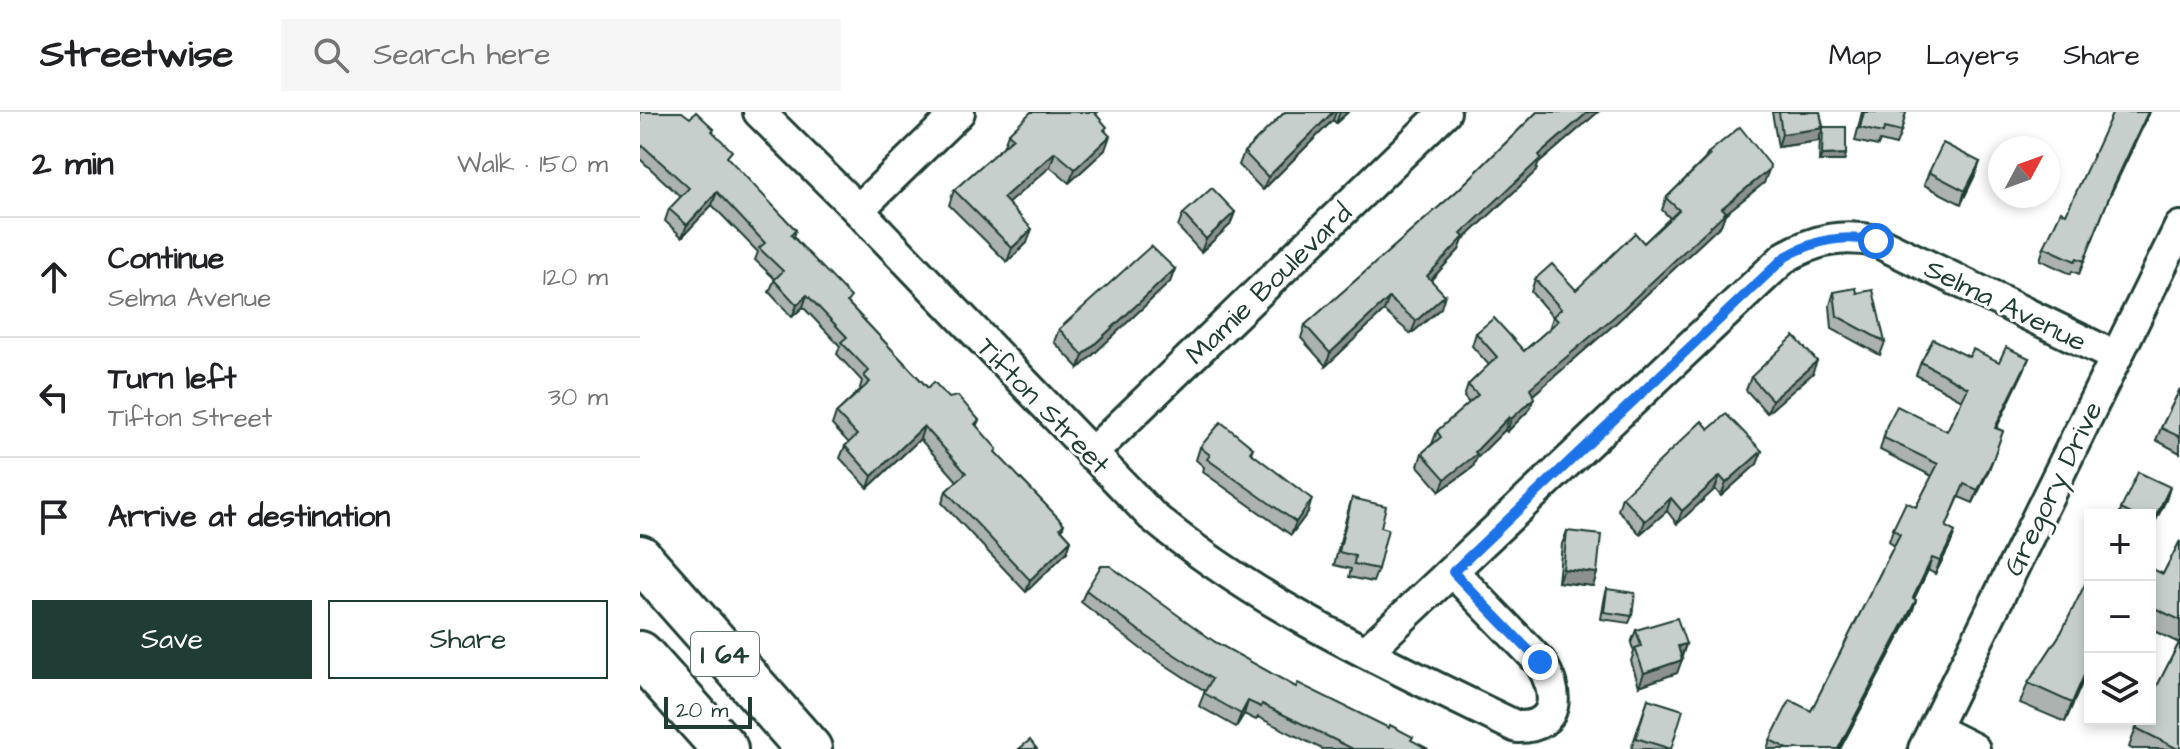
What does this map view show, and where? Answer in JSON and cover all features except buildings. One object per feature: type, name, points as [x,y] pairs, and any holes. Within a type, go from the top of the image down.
[{"type":"highway","name":"I 64","points":[[640,558],[809,749]]},
{"type":"highway","points":[[640,654],[725,749]]},
{"type":"street","name":"Tifton Street","points":[[759,112],[858,210],[1152,516],[1202,557],[1265,598],[1517,727],[1531,728],[1543,722],[1551,710],[1554,692],[1550,678],[1540,662],[1453,572]]},
{"type":"street","points":[[858,210],[959,112]]},
{"type":"street","name":"Mamie Boulevard","points":[[1091,454],[1445,112]]},
{"type":"street","name":"Gregory Drive","points":[[1929,739],[2180,227]]},
{"type":"street","name":"Selma Avenue","points":[[1453,572],[1785,257],[1808,244],[1834,237],[1876,241],[2116,357]]},
{"type":"street","points":[[1366,652],[1453,572]]},
{"type":"street","points":[[1929,739],[1974,749]]},
{"type":"route","points":[[1540,662],[1453,572],[1785,257],[1808,244],[1834,237],[1876,241]]}]
